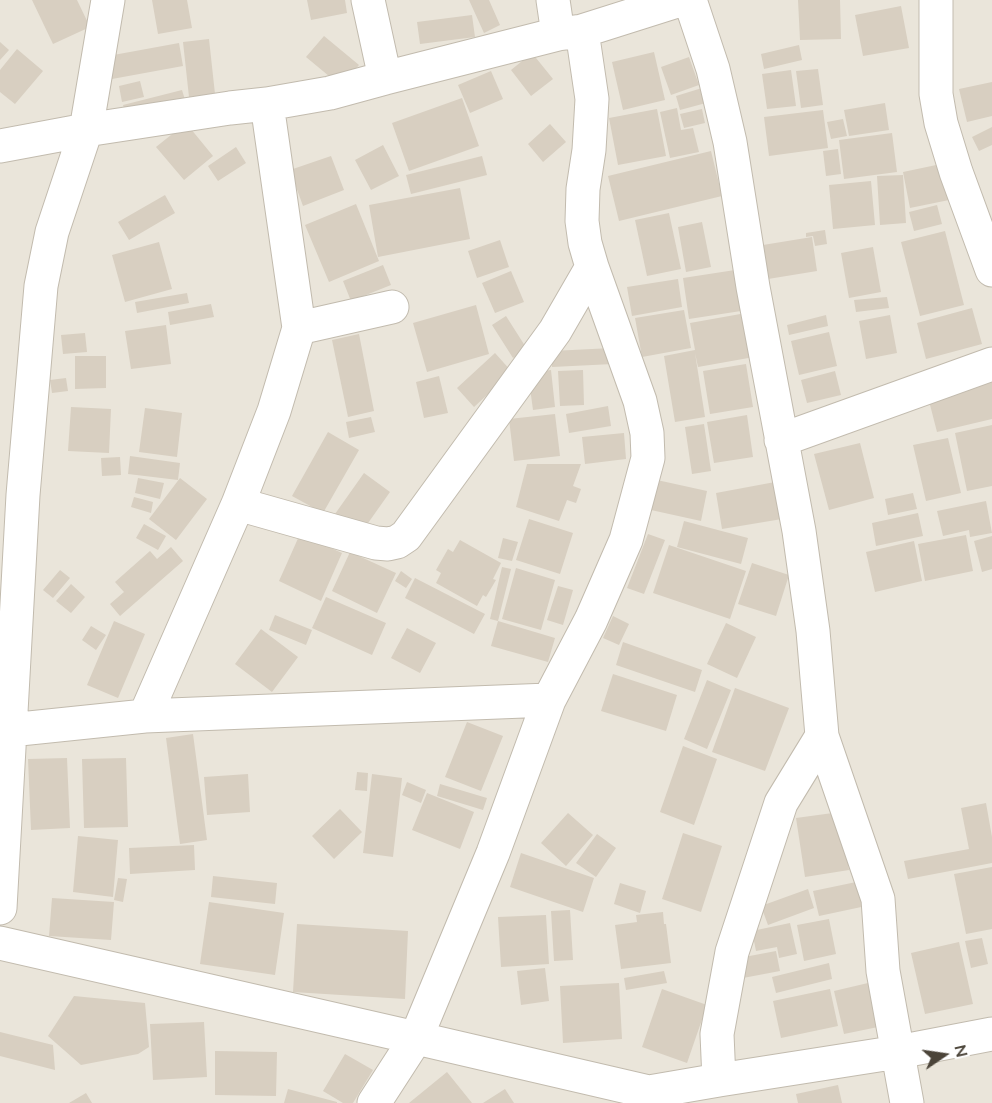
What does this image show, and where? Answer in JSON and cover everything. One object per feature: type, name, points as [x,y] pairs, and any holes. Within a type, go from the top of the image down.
[{"type":"street","points":[[0,908],[5,730],[41,286],[52,232],[86,130],[108,0]]},
{"type":"street","points":[[368,0],[385,78]]},
{"type":"street","points":[[374,1103],[416,1038],[493,853],[549,700],[591,620],[626,540],[648,458],[647,433],[639,402],[592,267],[582,221],[592,99],[570,32],[553,0]]},
{"type":"street","points":[[0,146],[86,130],[330,93],[570,32],[680,0]]},
{"type":"street","points":[[690,0],[713,69],[730,142],[753,287],[799,531],[812,620],[822,736],[878,899],[883,971],[907,1103]]},
{"type":"street","points":[[936,0],[936,94],[941,123],[956,172],[992,270]]},
{"type":"street","points":[[145,716],[238,504],[274,411],[299,328],[267,104]]},
{"type":"street","points":[[238,504],[376,543],[388,544],[405,537],[555,331],[592,267]]},
{"type":"street","points":[[299,328],[392,307]]},
{"type":"street","points":[[781,440],[992,364]]},
{"type":"street","points":[[5,730],[145,716],[549,700]]},
{"type":"street","points":[[719,1080],[717,1034],[732,952],[782,803],[822,736]]},
{"type":"street","points":[[0,944],[416,1038],[650,1098],[719,1080],[898,1052],[992,1034]]},
{"type":"shaded area","points":[[0,0],[992,0],[992,1103],[0,1103]]},
{"type":"building","points":[[32,0],[77,0],[90,27],[53,44]]},
{"type":"building","points":[[152,0],[187,0],[192,28],[158,34]]},
{"type":"building","points":[[307,0],[345,0],[347,13],[311,20]]},
{"type":"building","points":[[469,0],[489,0],[500,25],[484,33]]},
{"type":"building","points":[[798,0],[840,0],[841,39],[800,40]]},
{"type":"building","points":[[901,6],[909,48],[863,56],[855,15]]},
{"type":"building","points":[[472,15],[475,37],[420,44],[417,22]]},
{"type":"building","points":[[324,36],[359,65],[341,86],[306,57]]},
{"type":"building","points":[[209,39],[215,94],[189,97],[183,42]]},
{"type":"building","points":[[0,42],[9,50],[0,60]]},
{"type":"building","points":[[179,43],[183,66],[112,79],[108,56]]},
{"type":"building","points":[[799,45],[802,60],[764,69],[761,54]]},
{"type":"building","points":[[17,49],[43,71],[15,104],[0,92],[0,70]]},
{"type":"building","points":[[654,52],[665,100],[623,110],[612,62]]},
{"type":"building","points":[[532,53],[553,79],[531,96],[511,70]]},
{"type":"building","points":[[689,57],[699,85],[671,95],[661,67]]},
{"type":"building","points":[[818,69],[823,105],[801,108],[796,71]]},
{"type":"building","points":[[791,70],[796,106],[767,109],[762,74]]},
{"type":"building","points":[[491,71],[503,99],[470,113],[458,85]]},
{"type":"building","points":[[140,81],[144,97],[122,102],[119,86]]},
{"type":"building","points":[[992,82],[992,116],[967,122],[959,89]]},
{"type":"building","points":[[702,88],[706,103],[680,110],[676,96]]},
{"type":"building","points":[[182,90],[186,103],[127,118],[123,105]]},
{"type":"building","points":[[462,98],[479,146],[409,171],[392,123]]},
{"type":"building","points":[[885,103],[889,130],[849,136],[844,110]]},
{"type":"building","points":[[677,108],[681,130],[693,128],[699,152],[670,158],[660,112]]},
{"type":"building","points":[[657,109],[666,156],[618,165],[609,118]]},
{"type":"building","points":[[702,109],[705,123],[684,128],[680,114]]},
{"type":"building","points":[[823,110],[828,148],[769,156],[764,117]]},
{"type":"building","points":[[843,119],[847,136],[831,139],[827,122]]},
{"type":"building","points":[[186,123],[213,156],[184,180],[156,147]]},
{"type":"building","points":[[550,124],[566,142],[543,162],[528,144]]},
{"type":"building","points":[[992,127],[992,145],[979,151],[972,137]]},
{"type":"building","points":[[892,133],[897,172],[844,179],[839,140]]},
{"type":"building","points":[[383,145],[399,176],[371,190],[355,160]]},
{"type":"building","points":[[236,147],[246,163],[218,181],[208,166]]},
{"type":"building","points":[[838,149],[841,174],[826,176],[823,151]]},
{"type":"building","points":[[711,151],[722,196],[619,221],[608,176]]},
{"type":"building","points":[[331,156],[344,190],[303,206],[290,170]]},
{"type":"building","points":[[482,156],[487,175],[411,194],[406,175]]},
{"type":"building","points":[[941,164],[949,200],[910,208],[903,172]]},
{"type":"building","points":[[903,175],[906,223],[880,225],[877,176]]},
{"type":"building","points":[[871,181],[875,225],[833,229],[829,185]]},
{"type":"building","points":[[460,188],[470,239],[378,257],[369,205]]},
{"type":"building","points":[[165,195],[175,213],[129,240],[118,222]]},
{"type":"building","points":[[356,204],[379,261],[329,282],[305,225]]},
{"type":"building","points":[[937,205],[942,224],[914,231],[909,212]]},
{"type":"building","points":[[669,213],[681,269],[647,276],[635,220]]},
{"type":"building","points":[[702,222],[711,267],[686,272],[678,227]]},
{"type":"building","points":[[825,230],[827,244],[815,246],[813,236],[806,237],[806,233]]},
{"type":"building","points":[[945,231],[964,305],[920,316],[901,242]]},
{"type":"building","points":[[812,237],[817,271],[768,279],[763,245]]},
{"type":"building","points":[[500,240],[509,267],[477,278],[468,251]]},
{"type":"building","points":[[159,242],[172,289],[125,302],[112,255]]},
{"type":"building","points":[[873,247],[881,292],[849,298],[841,253]]},
{"type":"building","points":[[383,265],[391,285],[351,301],[343,281]]},
{"type":"building","points":[[735,270],[741,311],[689,319],[683,278]]},
{"type":"building","points":[[511,271],[524,302],[495,313],[482,283]]},
{"type":"building","points":[[678,279],[682,307],[632,316],[627,287]]},
{"type":"building","points":[[187,293],[189,303],[137,313],[135,302]]},
{"type":"building","points":[[887,297],[889,308],[856,312],[854,300]]},
{"type":"building","points":[[211,304],[214,317],[170,325],[168,312]]},
{"type":"building","points":[[476,305],[489,354],[427,372],[413,323]]},
{"type":"building","points":[[972,308],[982,344],[926,359],[917,323]]},
{"type":"building","points":[[684,310],[691,348],[642,357],[635,318]]},
{"type":"building","points":[[746,313],[754,357],[698,367],[695,353],[705,417],[675,422],[664,356],[695,350],[690,323]]},
{"type":"building","points":[[826,315],[828,326],[789,335],[787,325]]},
{"type":"building","points":[[890,315],[897,353],[866,359],[859,321]]},
{"type":"building","points":[[506,316],[527,349],[513,358],[492,325]]},
{"type":"building","points":[[166,325],[171,364],[131,369],[125,331]]},
{"type":"building","points":[[829,332],[837,366],[799,375],[791,341]]},
{"type":"building","points":[[85,333],[87,352],[63,354],[61,335]]},
{"type":"building","points":[[359,334],[374,411],[348,417],[332,340]]},
{"type":"building","points":[[612,348],[613,364],[552,367],[552,351]]},
{"type":"building","points":[[495,353],[512,372],[474,407],[457,388]]},
{"type":"building","points":[[75,356],[106,356],[106,388],[75,389]]},
{"type":"building","points":[[746,364],[753,407],[710,414],[703,371]]},
{"type":"building","points":[[551,370],[555,407],[533,410],[528,373]]},
{"type":"building","points":[[583,370],[584,405],[560,406],[558,371]]},
{"type":"building","points":[[835,371],[841,395],[807,403],[801,380]]},
{"type":"building","points":[[439,376],[448,413],[424,418],[416,382]]},
{"type":"building","points":[[66,378],[68,391],[52,393],[50,380]]},
{"type":"building","points":[[992,382],[992,419],[937,432],[928,397]]},
{"type":"building","points":[[608,406],[611,426],[569,433],[566,414]]},
{"type":"building","points":[[71,407],[111,409],[109,453],[68,451]]},
{"type":"building","points":[[145,408],[182,413],[177,457],[139,452]]},
{"type":"building","points":[[555,414],[560,456],[514,461],[509,419]]},
{"type":"building","points":[[747,415],[753,457],[714,463],[707,422]]},
{"type":"building","points":[[371,417],[375,432],[349,438],[346,422]]},
{"type":"building","points":[[704,424],[711,471],[692,474],[685,427]]},
{"type":"building","points":[[992,425],[992,486],[967,491],[955,433]]},
{"type":"building","points":[[328,432],[359,450],[323,513],[292,496]]},
{"type":"building","points":[[624,433],[626,459],[585,464],[582,437]]},
{"type":"building","points":[[948,438],[961,493],[926,501],[913,445]]},
{"type":"building","points":[[860,443],[874,498],[829,510],[814,454]]},
{"type":"building","points":[[130,456],[180,463],[178,480],[128,474]]},
{"type":"building","points":[[120,457],[121,475],[102,476],[101,458]]},
{"type":"building","points":[[527,464],[581,464],[573,486],[581,489],[576,503],[567,500],[559,521],[516,507]]},
{"type":"building","points":[[364,473],[390,492],[361,533],[335,514]]},
{"type":"building","points":[[138,478],[164,483],[160,499],[135,493]]},
{"type":"building","points":[[180,478],[207,499],[176,540],[149,519]]},
{"type":"building","points":[[657,480],[707,491],[701,521],[651,510]]},
{"type":"building","points":[[775,482],[782,519],[722,529],[716,493]]},
{"type":"building","points":[[913,493],[917,509],[888,515],[885,499]]},
{"type":"building","points":[[134,497],[153,502],[151,513],[131,507]]},
{"type":"building","points":[[986,501],[992,533],[970,537],[969,530],[943,536],[937,511]]},
{"type":"building","points":[[918,513],[923,536],[876,546],[872,523]]},
{"type":"building","points":[[529,519],[573,533],[560,574],[516,560]]},
{"type":"building","points":[[684,521],[748,538],[741,564],[677,547]]},
{"type":"building","points":[[144,524],[166,536],[158,550],[136,538]]},
{"type":"building","points":[[300,534],[342,553],[321,601],[279,581]]},
{"type":"building","points":[[648,534],[665,540],[644,594],[627,588]]},
{"type":"building","points":[[966,535],[973,571],[925,581],[918,544]]},
{"type":"building","points":[[992,536],[992,569],[982,572],[974,541]]},
{"type":"building","points":[[503,538],[518,542],[512,561],[498,558]]},
{"type":"building","points":[[460,540],[501,563],[493,579],[496,580],[486,597],[483,595],[477,606],[436,583],[441,573],[436,570],[448,549],[453,552]]},
{"type":"building","points":[[914,541],[922,581],[875,592],[866,552]]},
{"type":"building","points":[[669,545],[746,571],[730,619],[653,593]]},
{"type":"building","points":[[171,547],[183,561],[120,616],[110,604],[124,592],[115,582],[150,551],[157,559]]},
{"type":"building","points":[[350,552],[396,573],[377,613],[332,591]]},
{"type":"building","points":[[752,563],[789,575],[776,616],[738,604]]},
{"type":"building","points":[[502,567],[511,569],[498,621],[490,619]]},
{"type":"building","points":[[516,568],[555,580],[541,630],[502,619]]},
{"type":"building","points":[[60,570],[70,578],[53,598],[43,590]]},
{"type":"building","points":[[401,571],[412,579],[406,588],[395,581]]},
{"type":"building","points":[[415,578],[485,614],[474,634],[405,598]]},
{"type":"building","points":[[71,584],[85,597],[71,613],[56,601]]},
{"type":"building","points":[[558,586],[573,590],[563,625],[547,620]]},
{"type":"building","points":[[326,597],[386,623],[372,655],[312,628]]},
{"type":"building","points":[[275,615],[312,630],[306,645],[269,630]]},
{"type":"building","points":[[613,616],[629,624],[619,645],[603,638]]},
{"type":"building","points":[[114,621],[145,634],[118,698],[87,685]]},
{"type":"building","points":[[498,621],[555,638],[548,662],[491,646]]},
{"type":"building","points":[[726,623],[756,637],[737,678],[707,664]]},
{"type":"building","points":[[91,626],[106,635],[96,650],[82,640]]},
{"type":"building","points":[[407,628],[436,643],[420,673],[391,658]]},
{"type":"building","points":[[261,629],[298,657],[272,692],[235,664]]},
{"type":"building","points":[[623,642],[702,670],[695,692],[616,665]]},
{"type":"building","points":[[613,674],[677,695],[666,731],[601,711]]},
{"type":"building","points":[[707,680],[731,690],[707,749],[684,739]]},
{"type":"building","points":[[735,688],[789,708],[765,771],[712,752]]},
{"type":"building","points":[[467,722],[503,736],[481,791],[445,777]]},
{"type":"building","points":[[193,734],[207,840],[180,844],[166,738]]},
{"type":"building","points":[[683,746],[717,759],[694,825],[660,812]]},
{"type":"building","points":[[67,758],[70,828],[31,830],[28,759]]},
{"type":"building","points":[[126,758],[128,827],[84,828],[82,759]]},
{"type":"building","points":[[357,772],[368,773],[367,791],[355,790]]},
{"type":"building","points":[[248,774],[250,812],[207,815],[204,777]]},
{"type":"building","points":[[372,774],[402,778],[393,857],[363,853]]},
{"type":"building","points":[[407,782],[426,790],[421,803],[402,795]]},
{"type":"building","points":[[440,784],[487,798],[483,810],[437,796]]},
{"type":"building","points":[[427,793],[474,812],[460,849],[412,830]]},
{"type":"building","points":[[986,803],[992,837],[992,863],[908,879],[904,861],[969,849],[961,808]]},
{"type":"building","points":[[340,809],[362,832],[334,859],[312,836]]},
{"type":"building","points":[[840,812],[849,870],[805,877],[796,818]]},
{"type":"building","points":[[568,813],[593,835],[566,866],[541,843]]},
{"type":"building","points":[[683,833],[722,846],[701,912],[662,899]]},
{"type":"building","points":[[597,834],[616,848],[596,877],[576,863]]},
{"type":"building","points":[[78,836],[118,840],[113,897],[73,892]]},
{"type":"building","points":[[194,845],[195,870],[130,874],[129,848]]},
{"type":"building","points":[[521,853],[594,878],[583,912],[510,887]]},
{"type":"building","points":[[992,867],[992,929],[966,934],[954,874]]},
{"type":"building","points":[[213,876],[277,883],[275,904],[211,897]]},
{"type":"building","points":[[118,878],[127,879],[123,902],[114,900]]},
{"type":"building","points":[[861,881],[866,906],[819,916],[813,891]]},
{"type":"building","points":[[620,883],[646,891],[640,913],[614,904]]},
{"type":"building","points":[[808,889],[814,908],[768,925],[761,906]]},
{"type":"building","points":[[52,898],[114,902],[111,940],[49,936]]},
{"type":"building","points":[[209,902],[284,913],[275,975],[200,964]]},
{"type":"building","points":[[570,910],[573,960],[554,961],[551,911]]},
{"type":"building","points":[[663,912],[671,963],[621,969],[615,925],[637,922],[636,915]]},
{"type":"building","points":[[546,915],[549,964],[501,967],[498,917]]},
{"type":"building","points":[[829,919],[836,954],[804,961],[797,925]]},
{"type":"building","points":[[790,923],[797,954],[779,958],[777,947],[756,951],[752,931]]},
{"type":"building","points":[[297,924],[408,931],[405,999],[293,992]]},
{"type":"building","points":[[982,938],[988,964],[971,968],[965,941]]},
{"type":"building","points":[[959,942],[973,1004],[925,1014],[911,953]]},
{"type":"building","points":[[776,951],[780,971],[743,978],[739,958]]},
{"type":"building","points":[[829,963],[832,979],[776,993],[772,977]]},
{"type":"building","points":[[545,968],[549,1001],[521,1005],[517,971]]},
{"type":"building","points":[[664,971],[667,983],[626,990],[624,978]]},
{"type":"building","points":[[619,983],[622,1039],[563,1043],[560,986]]},
{"type":"building","points":[[868,983],[878,1027],[844,1034],[834,991]]},
{"type":"building","points":[[662,989],[707,1005],[687,1063],[642,1047]]},
{"type":"building","points":[[830,989],[838,1026],[781,1038],[773,1001]]},
{"type":"building","points":[[74,996],[145,1003],[149,1047],[138,1054],[81,1065],[48,1036]]},
{"type":"building","points":[[204,1022],[207,1077],[153,1080],[150,1024]]},
{"type":"building","points":[[0,1032],[53,1045],[55,1070],[0,1056]]},
{"type":"building","points":[[215,1051],[277,1052],[276,1096],[215,1095]]},
{"type":"building","points":[[345,1054],[373,1070],[353,1103],[343,1103],[323,1091]]},
{"type":"building","points":[[447,1072],[472,1103],[409,1103]]},
{"type":"building","points":[[838,1085],[842,1103],[798,1103],[796,1094]]},
{"type":"building","points":[[288,1089],[337,1102],[337,1103],[284,1103]]},
{"type":"building","points":[[505,1089],[514,1103],[483,1103]]},
{"type":"building","points":[[86,1093],[92,1103],[69,1103]]}]
